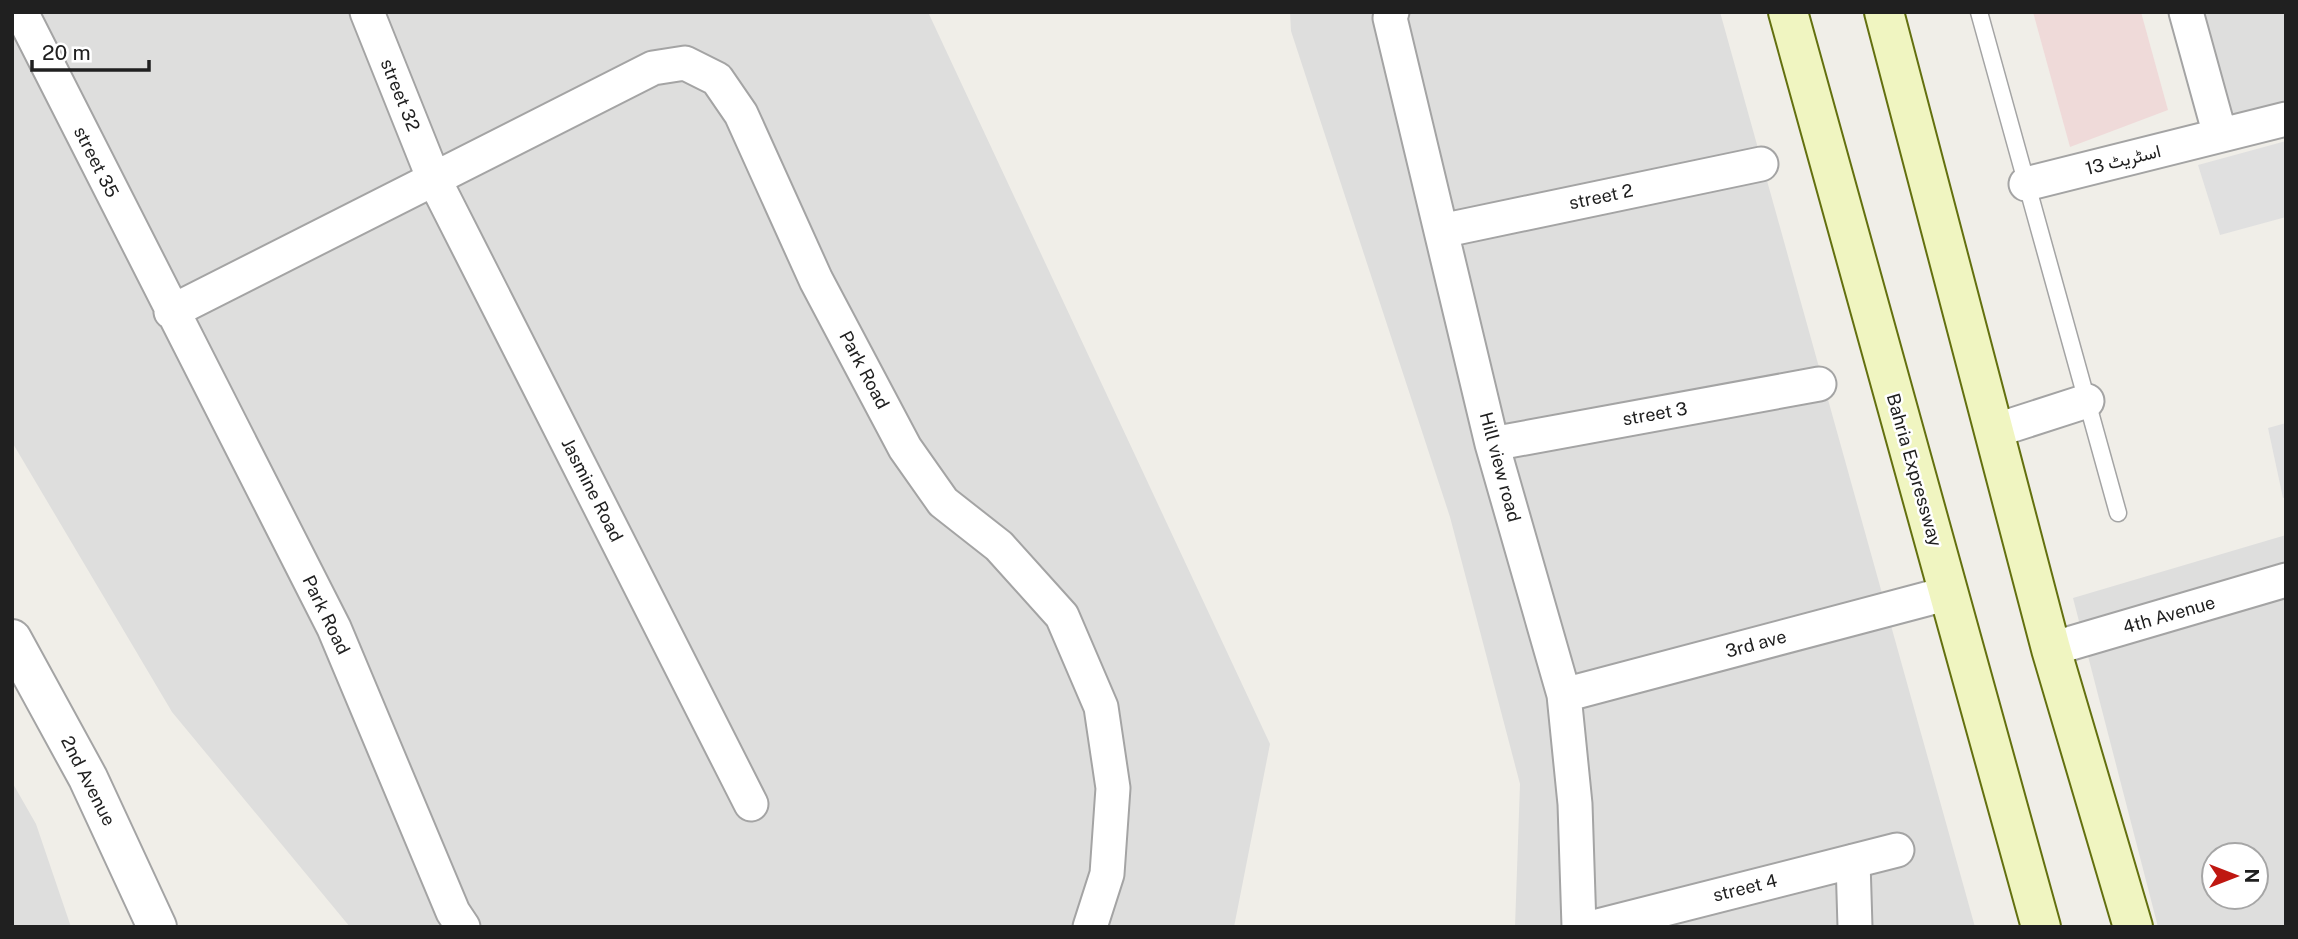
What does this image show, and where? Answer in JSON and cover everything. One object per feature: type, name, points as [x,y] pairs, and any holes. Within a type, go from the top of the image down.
[{"type":"main road","name":"Bahria Expressway","points":[[1787,12],[2041,927]]},
{"type":"main road","points":[[1884,12],[2051,649],[2133,927]]},
{"type":"street","name":"street 35","points":[[21,12],[171,312]]},
{"type":"street","name":"street 32","points":[[367,12],[433,177]]},
{"type":"street","name":"Hill view road","points":[[1392,12],[1390,18],[1492,444],[1564,695],[1575,804],[1579,927]]},
{"type":"street","points":[[2186,12],[2220,135]]},
{"type":"street","name":"Park Road","points":[[463,927],[453,912],[334,628],[171,312],[433,177],[653,68],[685,63],[717,79],[741,114],[816,279],[905,447],[943,502],[999,546],[1062,616],[1101,707],[1113,788],[1107,874],[1090,927]]},
{"type":"street","name":"اسٹریٹ 13","points":[[2026,184],[2286,119]]},
{"type":"street","name":"street 2","points":[[1441,231],[1761,163]]},
{"type":"street","name":"Jasmine Road","points":[[433,177],[751,804]]},
{"type":"street","name":"street 3","points":[[1492,444],[1818,384]]},
{"type":"street","points":[[1994,431],[2087,401]]},
{"type":"street","name":"4th Avenue","points":[[2051,649],[2286,580]]},
{"type":"street","name":"3rd ave","points":[[1564,695],[1949,593]]},
{"type":"street","name":"2nd Avenue","points":[[12,639],[88,778],[157,927]]},
{"type":"street","name":"street 4","points":[[1594,927],[1897,850]]},
{"type":"street","points":[[1853,861],[1855,927]]},
{"type":"lane","points":[[1979,12],[2118,513]]},
{"type":"shaded area","points":[[12,12],[928,12],[1270,744],[1234,927],[350,927],[172,712],[12,442]]},
{"type":"shaded area","points":[[1290,12],[1720,12],[1975,927],[1515,927],[1520,784],[1450,517],[1291,31]]},
{"type":"shaded area","points":[[2033,12],[2141,12],[2168,110],[2070,147]]},
{"type":"shaded area","points":[[2188,12],[2286,12],[2286,132],[2229,147]]},
{"type":"shaded area","points":[[2286,141],[2286,217],[2220,235],[2198,165]]},
{"type":"shaded area","points":[[2286,423],[2286,497],[2283,498],[2268,428]]},
{"type":"shaded area","points":[[2286,535],[2286,927],[2158,927],[2073,598]]},
{"type":"shaded area","points":[[12,782],[36,824],[71,927],[12,927]]}]
